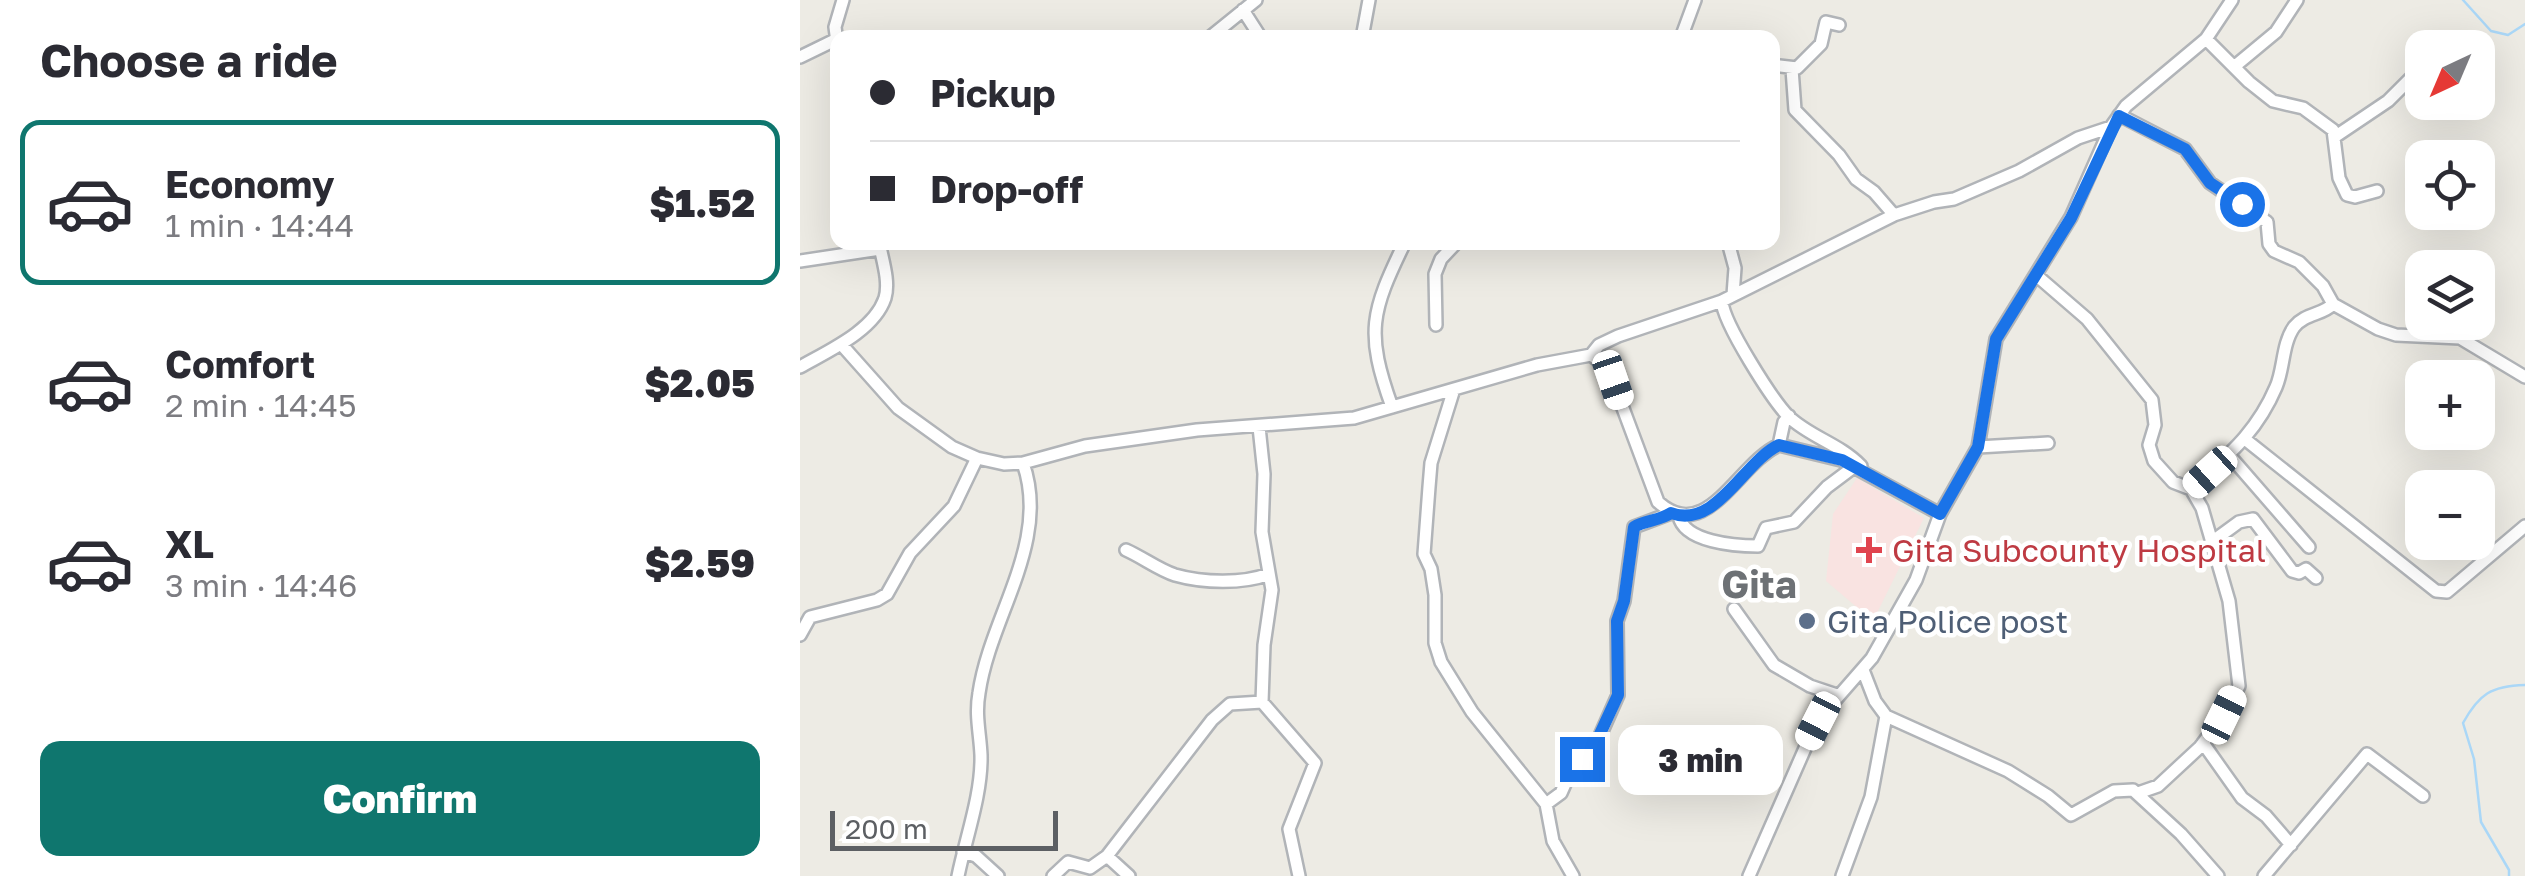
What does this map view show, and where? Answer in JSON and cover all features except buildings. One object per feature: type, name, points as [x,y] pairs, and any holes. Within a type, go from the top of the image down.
[{"type":"street","points":[[837,30],[842,0]]},
{"type":"street","points":[[1219,30],[1256,0]]},
{"type":"street","points":[[1363,30],[1369,0]]},
{"type":"street","points":[[1684,30],[1695,0]]},
{"type":"street","points":[[1749,876],[1818,721],[1862,670],[1916,580],[1940,514],[1978,447],[1996,339],[2080,202],[2111,127],[2126,106],[2206,38],[2232,0]]},
{"type":"street","points":[[2235,66],[2276,32],[2297,0]]},
{"type":"street","points":[[1243,10],[1257,30]]},
{"type":"street","points":[[1780,67],[1792,69],[1802,64],[1821,44],[1826,22],[1839,25]]},
{"type":"street","points":[[2206,38],[2248,82],[2273,101],[2303,108],[2336,136],[2339,178],[2348,194],[2377,191]]},
{"type":"street","points":[[800,57],[830,47]]},
{"type":"street","points":[[1792,69],[1795,110],[1799,116],[1894,215]]},
{"type":"street","points":[[2336,136],[2388,101],[2405,84]]},
{"type":"street","points":[[2119,116],[2192,154],[2210,183],[2267,222],[2269,244],[2274,251],[2299,262],[2323,286],[2333,304],[2378,330],[2396,335],[2460,338],[2525,376]]},
{"type":"street","points":[[841,344],[898,408],[952,447],[1004,464],[1023,463],[1085,446],[1196,430],[1354,418],[1586,355],[1618,336],[1727,298],[1894,215],[1954,199],[2018,171],[2078,138],[2111,127]]},
{"type":"street","points":[[800,261],[859,250]]},
{"type":"street","points":[[800,367],[841,344],[875,314],[886,296],[880,250]]},
{"type":"street","points":[[1392,407],[1377,357],[1374,312],[1401,250]]},
{"type":"street","points":[[1436,325],[1436,274],[1441,258],[1449,250]]},
{"type":"street","points":[[1730,250],[1736,268],[1727,298],[1728,326],[1789,416],[1844,450],[1867,473]]},
{"type":"street","points":[[2036,276],[2086,319],[2144,388],[2154,410],[2155,424],[2149,444],[2154,460],[2174,482],[2191,489],[2208,520],[2229,601],[2232,646],[2240,675],[2238,686],[2224,715],[2203,743],[2158,786],[2138,793]]},
{"type":"street","points":[[2191,489],[2246,440],[2276,388],[2292,330],[2312,313],[2327,310],[2333,304]]},
{"type":"street","points":[[1586,355],[1608,368],[1658,502],[1686,530],[1699,536],[1758,546],[1766,528],[1794,522],[1827,487],[1854,466]]},
{"type":"street","points":[[1454,388],[1431,463],[1429,487],[1424,554],[1434,595],[1434,643],[1472,712],[1546,804],[1553,840],[1573,876]]},
{"type":"street","points":[[1546,804],[1561,793],[1574,766],[1594,747],[1618,695],[1617,621],[1626,590],[1634,527],[1675,515],[1694,515],[1722,498],[1753,463],[1779,445],[1789,416]]},
{"type":"street","points":[[1260,427],[1264,474],[1262,532],[1272,590],[1264,645],[1262,702],[1315,763],[1289,828],[1300,876]]},
{"type":"street","points":[[2246,440],[2436,591],[2447,592],[2525,526]]},
{"type":"street","points":[[1978,447],[2048,443]]},
{"type":"street","points":[[1779,445],[1825,454],[1854,466],[1940,514]]},
{"type":"street","points":[[2229,455],[2309,547]]},
{"type":"street","points":[[800,635],[810,616],[877,600],[887,594],[910,553],[954,506],[978,458]]},
{"type":"street","points":[[958,876],[981,755],[976,728],[979,692],[993,635],[1028,540],[1030,493],[1023,463]]},
{"type":"street","points":[[2213,541],[2239,522],[2253,519],[2292,572],[2306,570],[2316,578]]},
{"type":"street","points":[[1126,550],[1172,574],[1189,578],[1255,580],[1270,574]]},
{"type":"street","points":[[1734,609],[1774,665],[1810,686],[1837,695]]},
{"type":"street","points":[[1862,670],[1886,716],[2008,771],[2071,815],[2114,791],[2127,789],[2138,793],[2218,876]]},
{"type":"street","points":[[1053,876],[1065,863],[1090,868],[1107,856],[1212,720],[1230,704],[1262,702]]},
{"type":"street","points":[[1842,876],[1870,797],[1886,716]]},
{"type":"street","points":[[2203,743],[2242,798],[2266,816],[2290,845]]},
{"type":"street","points":[[2264,876],[2367,754],[2423,796]]},
{"type":"street","points":[[963,852],[976,856],[998,876]]},
{"type":"street","points":[[1107,856],[1129,876]]},
{"type":"shaded area","name":"Gita Subcounty Hospital","points":[[1857,478],[1924,518],[1873,621],[1826,581],[1833,514]]},
{"type":"waterway","points":[[2463,0],[2491,31],[2508,35],[2525,24]]},
{"type":"waterway","points":[[2509,876],[2481,822],[2474,759],[2463,723],[2487,694],[2503,687],[2525,685]]},
{"type":"place","name":"Gita Subcounty Hospital","points":[[1869,550]]},
{"type":"place","name":"Gita Police post","points":[[1807,621]]},
{"type":"district","name":"Gita","points":[[1759,583]]},
{"type":"route","points":[[1582,759],[1594,747],[1618,695],[1617,621],[1637,524],[1671,513],[1686,516],[1703,511],[1722,498],[1753,463],[1779,445],[1842,460],[1940,514],[1978,447],[1996,339],[2071,218],[2119,116],[2192,154],[2210,183],[2242,204]]}]
